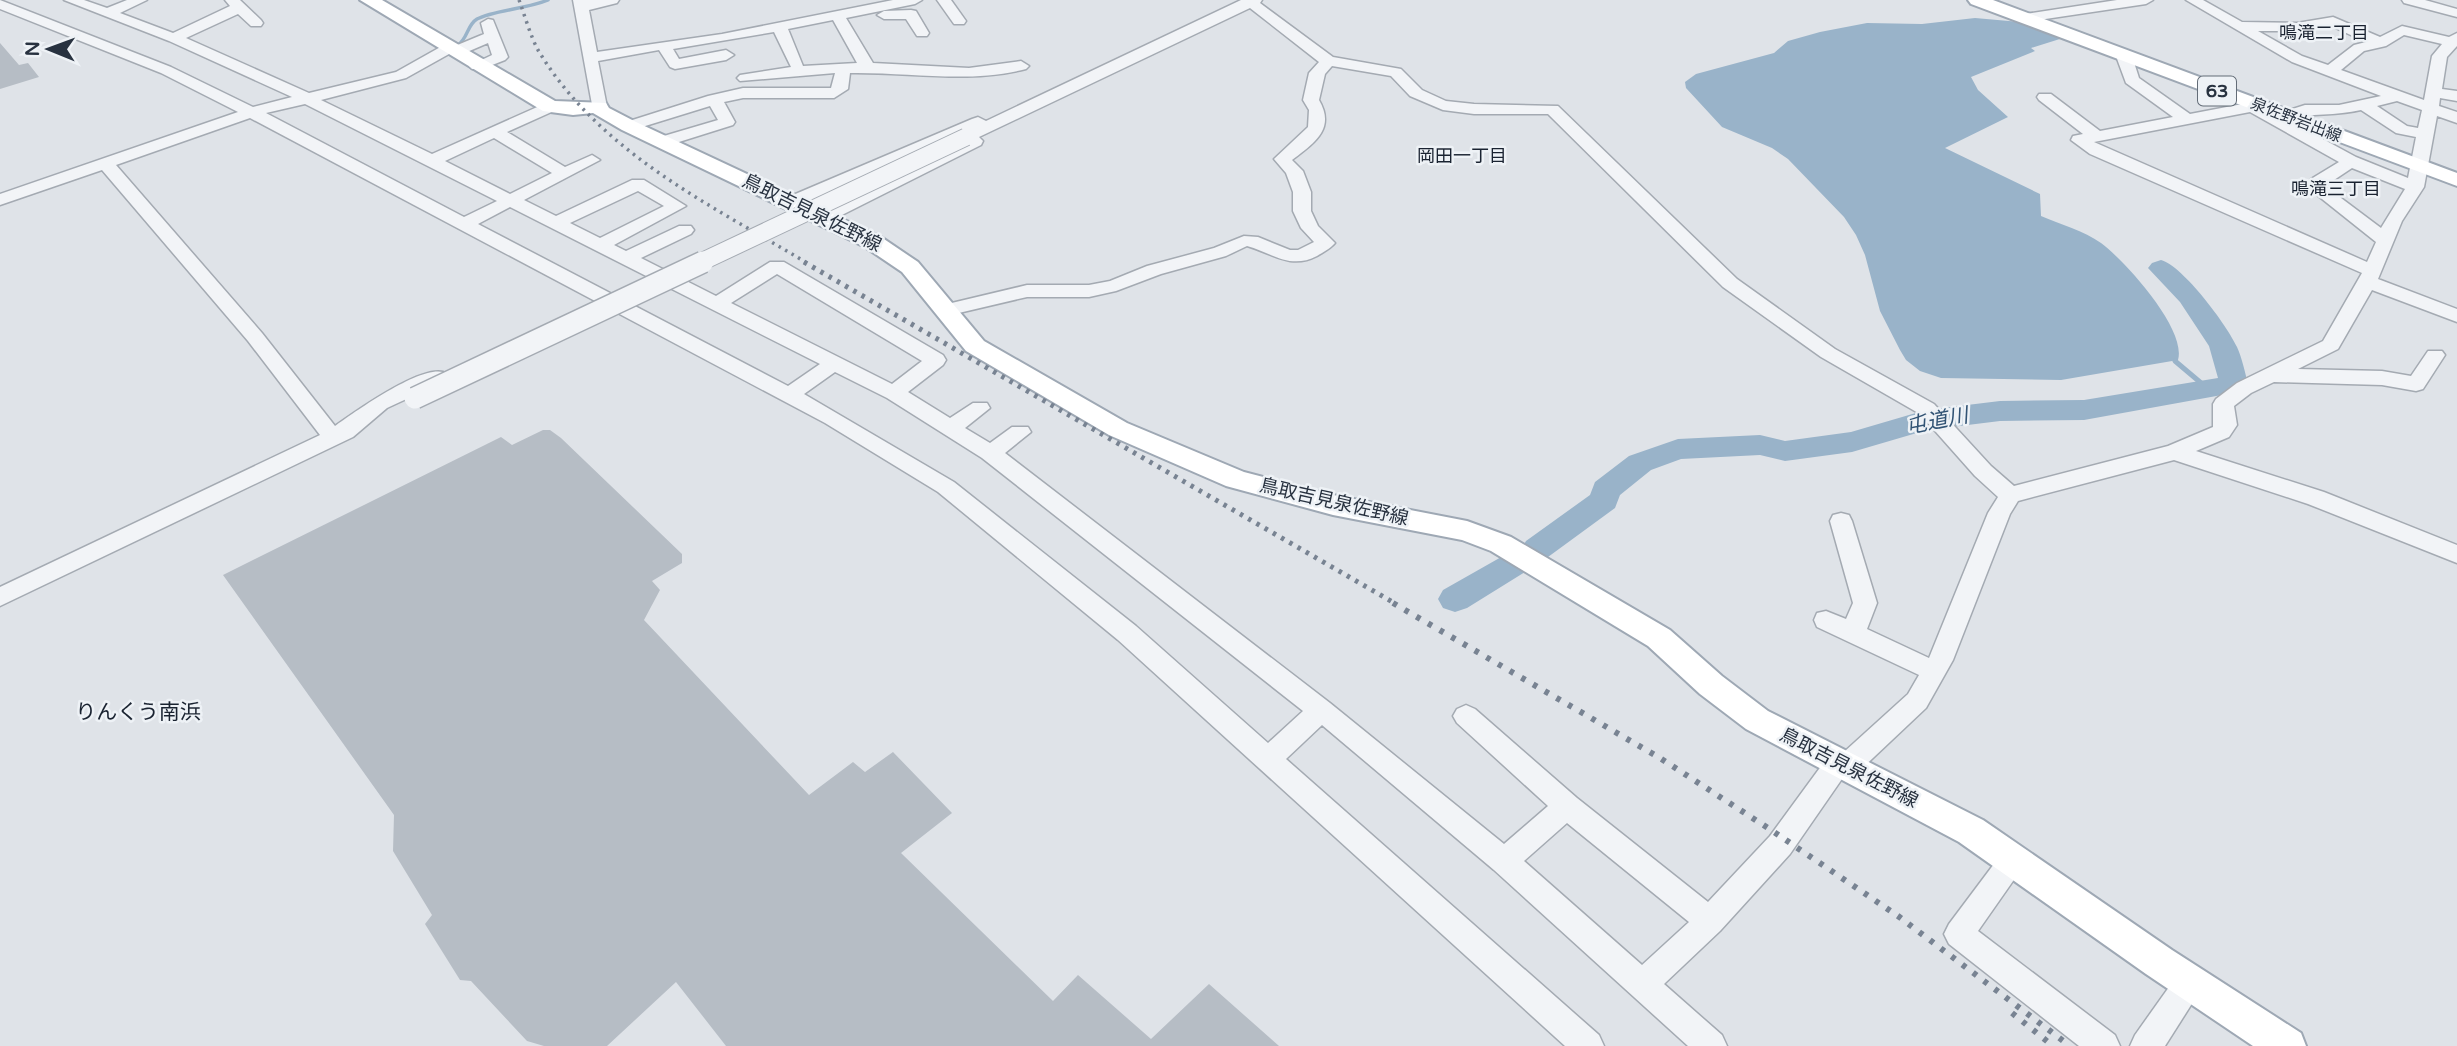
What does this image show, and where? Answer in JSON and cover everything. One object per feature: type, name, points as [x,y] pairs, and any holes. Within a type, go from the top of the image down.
[{"type":"main road","points":[[369,0],[550,107],[599,107]]},
{"type":"main road","name":"泉佐野岩出線","points":[[1977,0],[2284,116],[2418,177],[2457,180]]},
{"type":"main road","name":"鳥取吉見泉佐野線","points":[[599,107],[602,113],[629,127],[824,217],[896,256],[910,267],[975,346],[1118,429],[1236,479],[1333,505],[1467,531],[1501,544],[1659,638],[1711,685],[1756,720],[1970,831],[2190,983],[2287,1046]]},
{"type":"street","points":[[71,0],[174,38],[310,99],[894,393],[990,453],[1321,710],[1504,861],[1711,1046]]},
{"type":"street","points":[[108,13],[140,0]]},
{"type":"street","points":[[599,107],[581,4],[612,0]]},
{"type":"street","points":[[592,58],[722,38],[915,0]]},
{"type":"street","points":[[944,0],[959,20]]},
{"type":"street","points":[[2025,18],[2146,0]]},
{"type":"street","points":[[2193,0],[2276,48],[2329,72],[2457,118]]},
{"type":"street","points":[[2413,0],[2457,13]]},
{"type":"street","points":[[0,597],[1251,1],[1328,61],[1396,72],[1416,93],[1443,104],[1474,109],[1552,109],[1730,283],[1828,353],[1927,409],[1983,471],[2010,495]]},
{"type":"street","points":[[0,4],[166,70],[252,112],[608,298],[789,396],[946,487],[1127,633],[1588,1046]]},
{"type":"street","points":[[174,38],[235,4],[256,23]]},
{"type":"street","points":[[864,11],[877,16],[911,14],[922,33]]},
{"type":"street","points":[[838,16],[866,65]]},
{"type":"street","points":[[2238,26],[2297,27],[2333,21],[2381,43]]},
{"type":"street","points":[[779,27],[797,64]]},
{"type":"street","points":[[0,200],[252,112],[401,75],[490,29],[500,57],[477,66]]},
{"type":"street","points":[[2329,72],[2359,48],[2381,43],[2402,30],[2455,40]]},
{"type":"street","points":[[722,38],[730,69],[744,85]]},
{"type":"street","points":[[1642,985],[1710,921],[1780,845],[1843,764],[1917,701],[1934,671],[1998,513],[2010,495],[2175,452],[2221,432],[2226,425],[2223,404],[2244,388],[2331,345],[2370,276],[2393,221],[2418,177],[2440,56],[2455,40]]},
{"type":"street","points":[[663,45],[675,64],[726,55]]},
{"type":"street","points":[[2124,56],[2132,80],[2186,119]]},
{"type":"street","points":[[946,310],[1027,291],[1089,291],[1116,285],[1154,270],[1220,252],[1244,241],[1252,241],[1287,256],[1301,256],[1326,243],[1310,228],[1302,211],[1302,191],[1294,171],[1282,159],[1312,134],[1319,124],[1319,110],[1311,100],[1317,73],[1328,61]]},
{"type":"street","points":[[629,127],[713,99],[744,85],[834,93],[841,89],[843,71],[886,68],[963,75],[985,74],[1021,66]]},
{"type":"street","points":[[2438,67],[2457,71]]},
{"type":"street","points":[[792,202],[1040,95],[1069,88]]},
{"type":"street","points":[[824,217],[1049,104],[1069,88]]},
{"type":"street","points":[[2432,92],[2457,96]]},
{"type":"street","points":[[2045,97],[2096,136]]},
{"type":"street","points":[[2284,116],[2295,111],[2332,111],[2396,97]]},
{"type":"street","points":[[663,142],[727,122],[713,99]]},
{"type":"street","points":[[2363,104],[2402,130],[2425,134]]},
{"type":"street","points":[[431,161],[550,107]]},
{"type":"street","points":[[2418,177],[2350,161],[2255,107],[2079,140],[2457,316]]},
{"type":"street","points":[[495,132],[565,174]]},
{"type":"street","points":[[465,223],[592,160]]},
{"type":"street","points":[[2350,161],[2317,183],[2316,187],[2385,240]]},
{"type":"street","points":[[105,163],[255,337],[333,438]]},
{"type":"street","points":[[557,223],[638,184],[677,206],[601,245]]},
{"type":"street","points":[[625,259],[685,230]]},
{"type":"street","points":[[717,304],[777,266],[936,360],[894,393]]},
{"type":"street","points":[[333,438],[380,403],[608,298]]},
{"type":"street","points":[[2271,374],[2382,379],[2416,384],[2435,355]]},
{"type":"street","points":[[789,396],[833,364]]},
{"type":"street","points":[[950,428],[980,408]]},
{"type":"street","points":[[990,453],[1020,432]]},
{"type":"street","points":[[2175,452],[2316,498],[2457,554]]},
{"type":"street","points":[[1841,521],[1865,603],[1853,633]]},
{"type":"street","points":[[1826,620],[1934,671]]},
{"type":"street","points":[[1269,758],[1321,710]]},
{"type":"street","points":[[1466,716],[1567,806],[1710,921]]},
{"type":"street","points":[[1504,861],[1567,806]]},
{"type":"street","points":[[2013,861],[1959,934],[2104,1046]]},
{"type":"street","points":[[2146,1046],[2190,983]]},
{"type":"water","points":[[1975,18],[2020,22],[2063,38],[2031,48],[2035,51],[1971,77],[1978,90],[2008,117],[1945,148],[2040,194],[2041,216],[2087,235],[2112,252],[2164,314],[2178,347],[2178,360],[2061,380],[1941,378],[1920,371],[1906,360],[1880,311],[1865,255],[1844,217],[1788,159],[1772,148],[1722,127],[1686,88],[1685,82],[1696,74],[1774,53],[1788,41],[1820,32],[1867,23],[1922,24]]},
{"type":"building","points":[[0,43],[19,65],[28,63],[39,77],[0,89]]},
{"type":"building","points":[[543,430],[550,430],[561,438],[682,554],[682,563],[652,581],[660,590],[644,620],[809,795],[853,762],[865,772],[893,752],[952,813],[901,853],[1053,1001],[1078,975],[1151,1039],[1209,984],[1279,1046],[726,1046],[676,982],[607,1046],[544,1046],[527,1041],[471,981],[460,980],[425,924],[432,915],[393,851],[394,815],[223,575],[501,437],[512,445]]},
{"type":"waterway","points":[[458,45],[477,19],[548,0]]},
{"type":"waterway","name":"屯道川","points":[[1537,549],[1604,500],[1606,490],[1640,463],[1678,449],[1760,445],[1785,451],[1852,442],[1926,420],[2000,411],[2084,410],[2234,384],[2223,346],[2190,297],[2161,268]]},
{"type":"waterway","points":[[2175,361],[2207,388]]},
{"type":"waterway","name":"屯道川","points":[[1455,599],[1514,564]]},
{"type":"railway","points":[[519,0],[538,50],[563,86],[592,118],[624,147],[659,173],[807,263]]},
{"type":"railway","points":[[804,262],[1396,604]]},
{"type":"railway","points":[[1393,603],[1660,758],[1771,830],[1898,916],[2070,1046]]},
{"type":"railway","points":[[2012,1013],[2053,1046]]},
{"type":"district","name":"鳴滝二丁目","points":[[2324,33]]},
{"type":"district","name":"岡田一丁目","points":[[1462,156]]},
{"type":"district","name":"鳴滝三丁目","points":[[2336,189]]},
{"type":"district","name":"りんくう南浜","points":[[138,712]]}]
